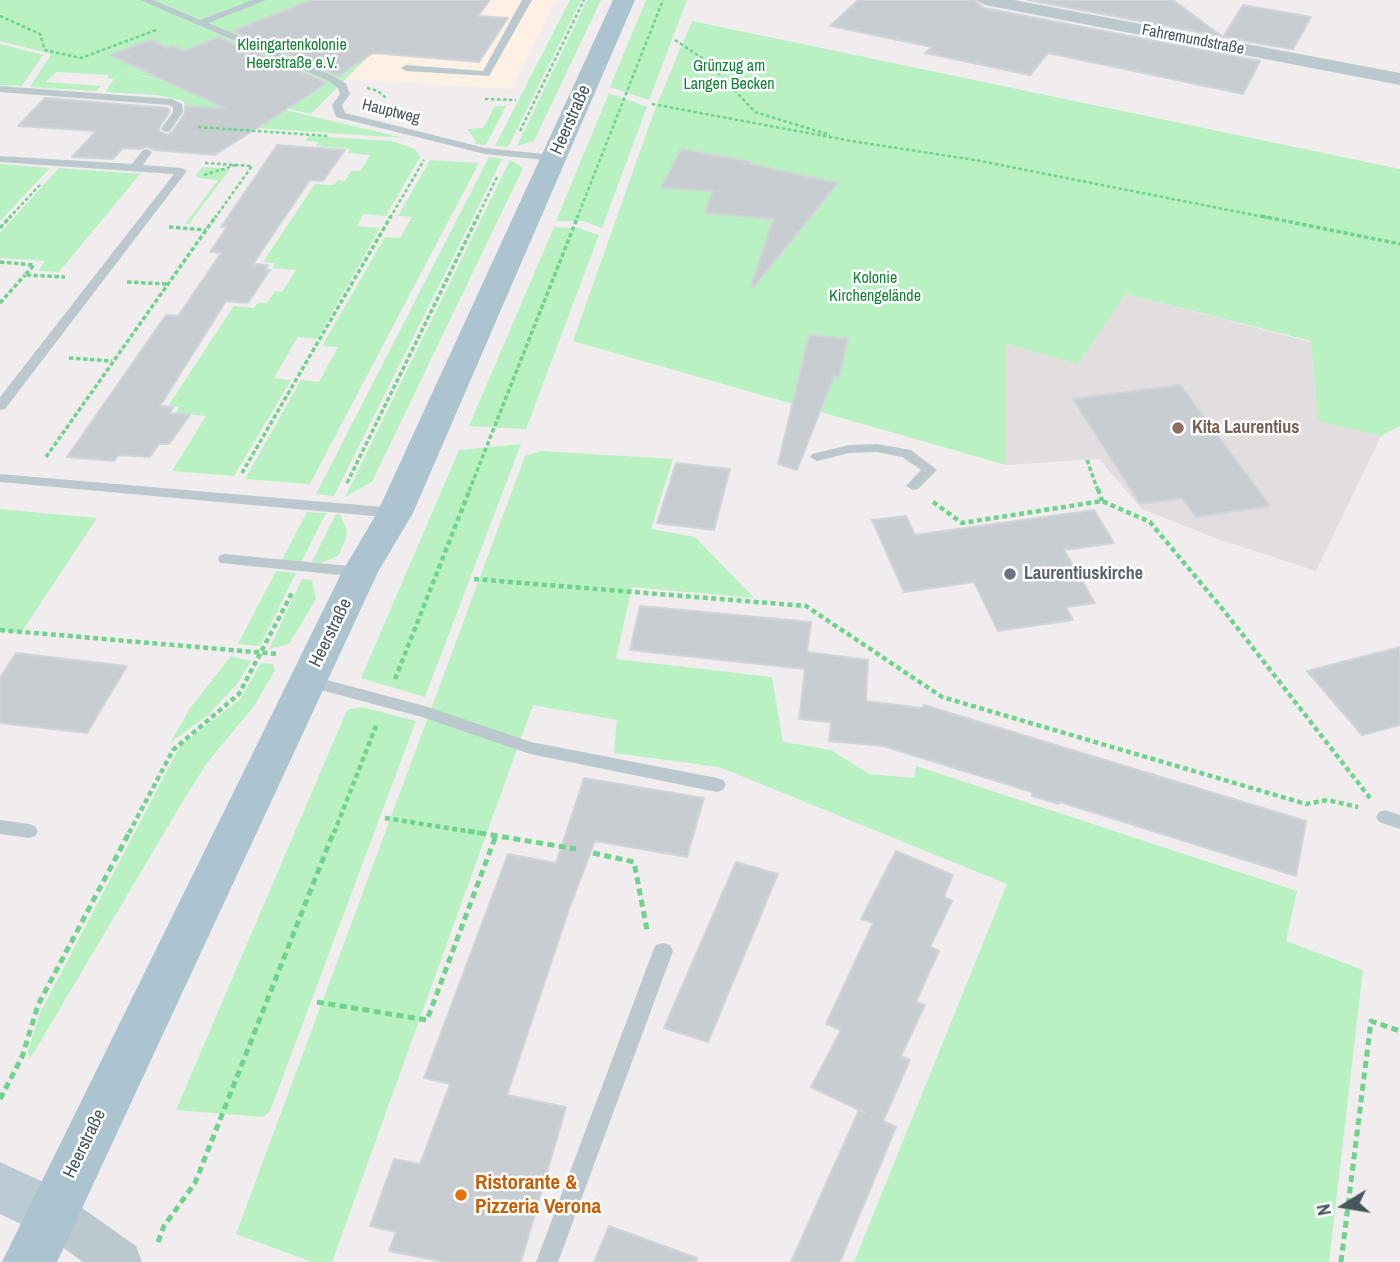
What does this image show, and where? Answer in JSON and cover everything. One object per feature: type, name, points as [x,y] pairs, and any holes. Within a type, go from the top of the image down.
[{"type":"main road","name":"Heerstraße","points":[[29,1262],[360,572],[395,513],[624,0]]},
{"type":"street","name":"Fahremundstraße","points":[[985,0],[1400,79]]},
{"type":"street","points":[[0,1187],[52,1213],[120,1262]]},
{"type":"lane","name":"Hauptweg","points":[[145,0],[330,78],[342,86],[345,94],[337,105],[340,115],[477,149],[554,158]]},
{"type":"lane","points":[[200,23],[261,0]]},
{"type":"lane","points":[[478,88],[527,0]]},
{"type":"lane","points":[[405,68],[486,74]]},
{"type":"lane","points":[[0,89],[172,102],[178,106],[178,112],[166,129]]},
{"type":"lane","points":[[134,169],[147,152]]},
{"type":"lane","points":[[0,159],[182,171]]},
{"type":"lane","points":[[0,406],[182,171]]},
{"type":"lane","points":[[817,457],[849,449],[877,448],[906,453],[930,470],[913,486]]},
{"type":"lane","points":[[0,478],[395,513]]},
{"type":"lane","points":[[225,559],[360,572]]},
{"type":"lane","points":[[314,670],[386,701],[538,750],[717,785]]},
{"type":"lane","points":[[0,827],[29,831]]},
{"type":"lane","points":[[547,1262],[663,951]]},
{"type":"path","points":[[335,507],[584,0]]},
{"type":"path","points":[[164,1226],[195,1184],[663,0]]},
{"type":"path","points":[[0,16],[40,34],[45,50],[81,58],[186,18]]},
{"type":"path","points":[[675,40],[708,62],[755,112],[851,141]]},
{"type":"path","points":[[482,99],[516,100]]},
{"type":"path","points":[[652,104],[851,141],[975,160],[1400,244]]},
{"type":"path","points":[[227,498],[428,154]]},
{"type":"path","points":[[29,480],[252,166],[189,162],[182,171]]},
{"type":"path","points":[[0,228],[59,164]]},
{"type":"path","points":[[0,303],[25,275]]},
{"type":"path","points":[[39,356],[113,361]]},
{"type":"path","points":[[1087,460],[1102,501]]},
{"type":"path","points":[[913,486],[962,523],[1102,501],[1150,522],[1393,820]]},
{"type":"path","points":[[0,1099],[22,1057],[38,1005],[173,750],[239,694],[305,567]]},
{"type":"path","points":[[474,579],[806,606],[942,696],[1306,804],[1336,801],[1393,820]]},
{"type":"path","points":[[0,630],[262,653],[314,670]]},
{"type":"path","points":[[385,818],[576,849]]},
{"type":"path","points":[[317,1002],[427,1020],[496,835]]},
{"type":"path","points":[[593,853],[634,862],[648,934],[663,951]]},
{"type":"path","points":[[1342,1262],[1371,1021],[1400,1031]]},
{"type":"shaded area","points":[[424,0],[557,0],[511,89],[345,79]]},
{"type":"shaded area","name":"Kita Laurentius","points":[[1126,294],[1311,342],[1318,420],[1381,436],[1316,571],[1215,538],[1142,509],[1099,459],[1006,465],[1006,344],[1078,364]]},
{"type":"green space","name":"Kleingartenkolonie Heerstraße e.V.","points":[[0,0],[424,0],[311,114],[100,66],[404,138],[182,123],[189,113],[183,101],[157,95],[105,92],[114,79],[107,78],[109,75],[56,72],[46,82],[101,86],[96,91],[30,87],[51,54],[0,41]]},
{"type":"green space","points":[[570,0],[581,0],[508,147],[495,146]]},
{"type":"green space","points":[[587,0],[601,0],[534,141],[517,146]]},
{"type":"green space","points":[[646,0],[687,0],[649,100],[610,87]]},
{"type":"green space","name":"Kolonie Kirchengelände","points":[[692,21],[1400,169],[1400,426],[1381,436],[1318,421],[1311,341],[1126,294],[1078,364],[1006,344],[1006,465],[573,341],[655,109]]},
{"type":"green space","points":[[0,44],[43,55],[22,86],[0,85]]},
{"type":"green space","points":[[609,93],[647,107],[602,228],[583,221],[556,221]]},
{"type":"green space","points":[[495,106],[506,106],[486,145],[475,144],[476,141],[467,129],[483,128]]},
{"type":"green space","points":[[309,136],[392,141],[415,149],[420,157],[386,216],[364,214],[357,226],[380,228],[317,339],[298,337],[274,378],[291,380],[234,476],[172,471],[206,416],[176,413],[179,407],[168,406],[234,306],[254,308],[258,303],[267,303],[275,291],[282,292],[296,270],[273,268],[275,263],[263,262],[315,184],[334,185],[338,180],[345,181],[351,171],[360,171],[370,155],[348,153],[350,149],[316,146],[318,142],[305,141]]},
{"type":"green space","points":[[489,157],[502,159],[334,496],[316,494]]},
{"type":"green space","points":[[430,160],[479,163],[310,484],[245,479],[301,380],[319,382],[338,347],[322,346],[385,237],[400,238],[412,217],[398,216]]},
{"type":"green space","points":[[510,160],[523,168],[372,482],[345,497]]},
{"type":"green space","points":[[0,164],[50,168],[0,221]]},
{"type":"green space","points":[[202,167],[230,169],[189,224],[185,224],[218,180],[199,178],[196,175]]},
{"type":"green space","points":[[59,168],[140,174],[59,272],[38,271],[45,261],[0,258],[0,233]]},
{"type":"green space","points":[[554,227],[578,228],[599,235],[526,429],[469,426]]},
{"type":"green space","points":[[521,444],[425,697],[361,678],[459,450]]},
{"type":"green space","points":[[541,451],[673,459],[651,529],[695,537],[754,598],[632,587],[616,659],[772,677],[783,742],[831,750],[869,774],[914,778],[916,766],[1297,891],[1286,941],[1363,970],[1329,1262],[854,1262],[1007,884],[719,767],[614,753],[617,720],[533,705],[332,1262],[312,1262],[236,1234],[525,456]]},
{"type":"green space","points":[[0,509],[97,518],[21,633],[0,630]]},
{"type":"green space","points":[[307,512],[326,513],[302,561],[282,560]]},
{"type":"green space","points":[[336,514],[340,514],[347,530],[338,556],[321,563],[312,562]]},
{"type":"green space","points":[[276,571],[296,573],[260,646],[238,644]]},
{"type":"green space","points":[[302,579],[312,580],[316,599],[289,644],[269,649]]},
{"type":"green space","points":[[231,656],[251,661],[238,683],[208,715],[170,743],[190,708]]},
{"type":"green space","points":[[261,663],[273,664],[275,670],[254,706],[207,763],[186,796],[30,1059],[28,1051],[40,1013],[180,746],[240,699]]},
{"type":"green space","points":[[362,707],[416,721],[270,1111],[263,1117],[176,1110],[347,710]]},
{"type":"building","points":[[311,0],[490,0],[478,16],[508,18],[479,62],[373,53],[338,76],[233,31]]},
{"type":"building","points":[[858,0],[974,0],[984,8],[1260,61],[1243,94],[1048,53],[1030,75],[925,53],[932,47],[830,26]]},
{"type":"building","points":[[1028,0],[1173,0],[1222,37]]},
{"type":"building","points":[[1243,5],[1311,17],[1293,49],[1223,37]]},
{"type":"building","points":[[219,37],[327,83],[215,155],[154,150],[146,146],[140,149],[123,148],[113,159],[72,157],[96,131],[18,126],[45,98],[168,108],[170,111],[158,130],[167,135],[185,113],[185,106],[227,109],[110,55],[151,40],[167,48],[173,46],[184,51]]},
{"type":"building","points":[[277,145],[345,150],[323,181],[310,180],[253,264],[268,265],[265,270],[270,270],[248,303],[226,301],[160,406],[173,407],[170,413],[190,415],[169,444],[159,444],[150,457],[118,455],[114,461],[67,457],[166,315],[178,316],[221,253],[210,252],[227,227],[221,227]]},
{"type":"building","points":[[681,149],[751,162],[750,164],[838,183],[753,288],[751,286],[773,219],[705,213],[713,191],[661,188]]},
{"type":"building","points":[[809,335],[848,339],[839,377],[834,376],[797,470],[778,464]]},
{"type":"building","points":[[1180,385],[1270,506],[1196,517],[1182,498],[1140,504],[1073,399]]},
{"type":"building","points":[[676,463],[730,469],[714,530],[657,523]]},
{"type":"building","name":"Laurentiuskirche","points":[[1094,510],[1114,543],[1064,550],[1095,603],[1066,607],[1073,620],[998,631],[974,582],[904,592],[872,520],[906,516],[915,535]]},
{"type":"building","points":[[640,606],[811,622],[807,652],[868,660],[866,701],[922,708],[924,705],[1306,821],[1296,876],[1060,802],[1059,804],[1032,796],[1032,792],[883,746],[829,741],[831,722],[799,719],[805,669],[630,650]]},
{"type":"building","points":[[1400,647],[1400,725],[1362,735],[1307,671]]},
{"type":"building","points":[[16,653],[127,666],[87,733],[0,723],[0,678]]},
{"type":"building","points":[[584,778],[704,798],[687,857],[595,841],[568,912],[507,1095],[566,1107],[521,1262],[444,1262],[389,1251],[396,1232],[370,1226],[394,1159],[420,1164],[450,1084],[424,1078],[508,854],[556,863]]},
{"type":"building","points":[[896,851],[953,875],[944,897],[952,901],[930,947],[939,951],[916,1002],[925,1005],[901,1056],[910,1060],[883,1121],[896,1127],[840,1262],[791,1262],[859,1110],[811,1087],[841,1030],[826,1024],[873,923],[861,919]]},
{"type":"building","points":[[736,862],[778,874],[708,1042],[664,1028]]},
{"type":"building","points":[[609,1226],[697,1258],[696,1262],[594,1262]]},
{"type":"place","name":"Kita Laurentius","points":[[1178,428]]},
{"type":"place","name":"Laurentiuskirche","points":[[1010,574]]},
{"type":"place","name":"Ristorante & Pizzeria Verona","points":[[461,1195]]},
{"type":"park label","name":"Grünzug am Langen Becken","points":[[729,76]]}]
